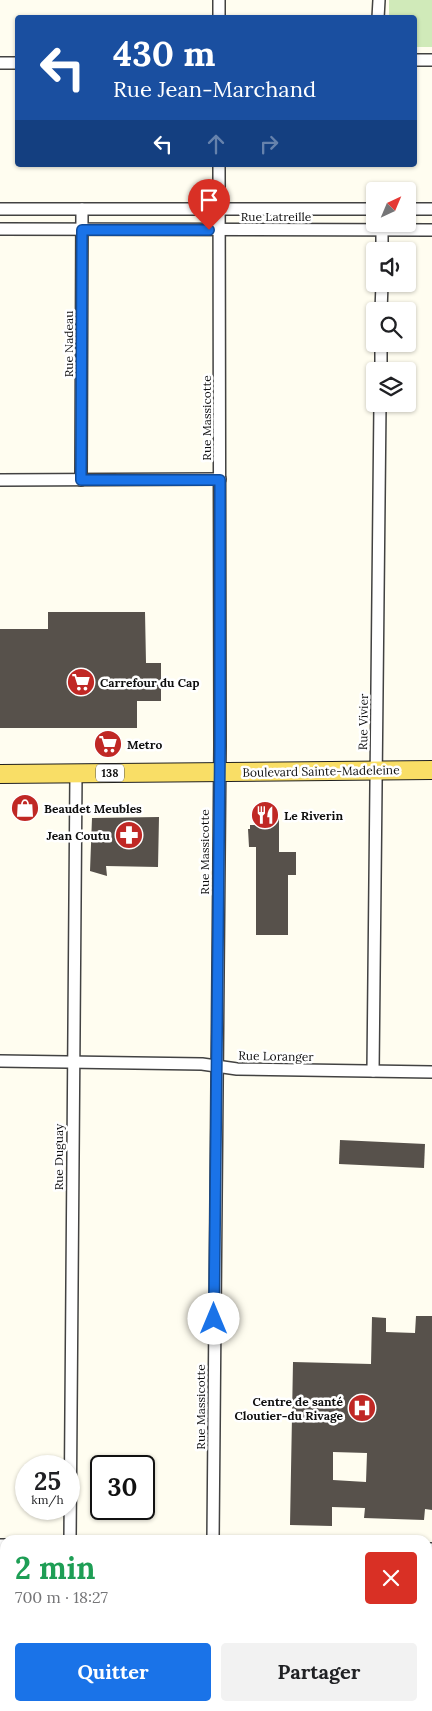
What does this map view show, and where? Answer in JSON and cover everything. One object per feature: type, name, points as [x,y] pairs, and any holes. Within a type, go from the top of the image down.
[{"type":"main road","name":"Boulevard Sainte-Madeleine","points":[[0,774],[432,770]]},
{"type":"street","points":[[219,0],[219,15]]},
{"type":"street","points":[[378,15],[379,0]]},
{"type":"street","points":[[417,60],[432,60]]},
{"type":"street","points":[[0,64],[15,64]]},
{"type":"street","name":"Rue Massicotte","points":[[213,1535],[219,773],[219,167]]},
{"type":"street","name":"Rue Latreille","points":[[0,209],[366,209]]},
{"type":"street","name":"Rue Nadeau","points":[[81,480],[82,209]]},
{"type":"street","points":[[416,209],[432,209]]},
{"type":"street","name":"Rue Latreille","points":[[0,229],[366,227]]},
{"type":"street","name":"Rue Latreille","points":[[416,229],[432,230]]},
{"type":"street","name":"Rue Vivier","points":[[373,1071],[380,412]]},
{"type":"street","points":[[0,480],[220,480]]},
{"type":"street","name":"Rue Duguay","points":[[70,1535],[76,774]]},
{"type":"street","name":"Rue Loranger","points":[[0,1061],[202,1064],[237,1069],[432,1072]]},
{"type":"green space","points":[[389,0],[432,0],[432,47],[417,47],[417,15],[389,15]]},
{"type":"building","name":"Carrefour du Cap","points":[[48,612],[145,612],[146,663],[161,663],[161,701],[137,701],[137,728],[0,728],[0,629],[48,629]]},
{"type":"building","points":[[159,817],[158,867],[106,866],[107,876],[90,871],[92,818]]},
{"type":"building","points":[[263,817],[279,817],[279,852],[296,852],[296,875],[288,875],[288,935],[256,935],[256,847],[249,847],[248,829],[250,829],[250,825],[263,825]]},
{"type":"building","points":[[340,1140],[425,1144],[424,1168],[339,1164]]},
{"type":"building","name":"Centre de santé Cloutier-du Rivage","points":[[416,1316],[432,1316],[432,1510],[425,1509],[424,1520],[364,1518],[365,1508],[332,1507],[332,1526],[290,1525],[293,1362],[371,1364],[372,1317],[386,1318],[386,1332],[415,1333]],"holes":[[[333,1452],[367,1453],[366,1482],[333,1480]]]},
{"type":"place","name":"Carrefour du Cap","points":[[81,682]]},
{"type":"place","name":"Metro","points":[[108,744]]},
{"type":"place","name":"Beaudet Meubles","points":[[25,808]]},
{"type":"place","name":"Le Riverin","points":[[265,815]]},
{"type":"place","name":"Jean Coutu","points":[[129,835]]},
{"type":"place","name":"Centre de santé Cloutier-du Rivage","points":[[362,1408]]},
{"type":"route","points":[[209,230],[82,230],[81,480],[220,480],[220,746],[214,1319]]}]
